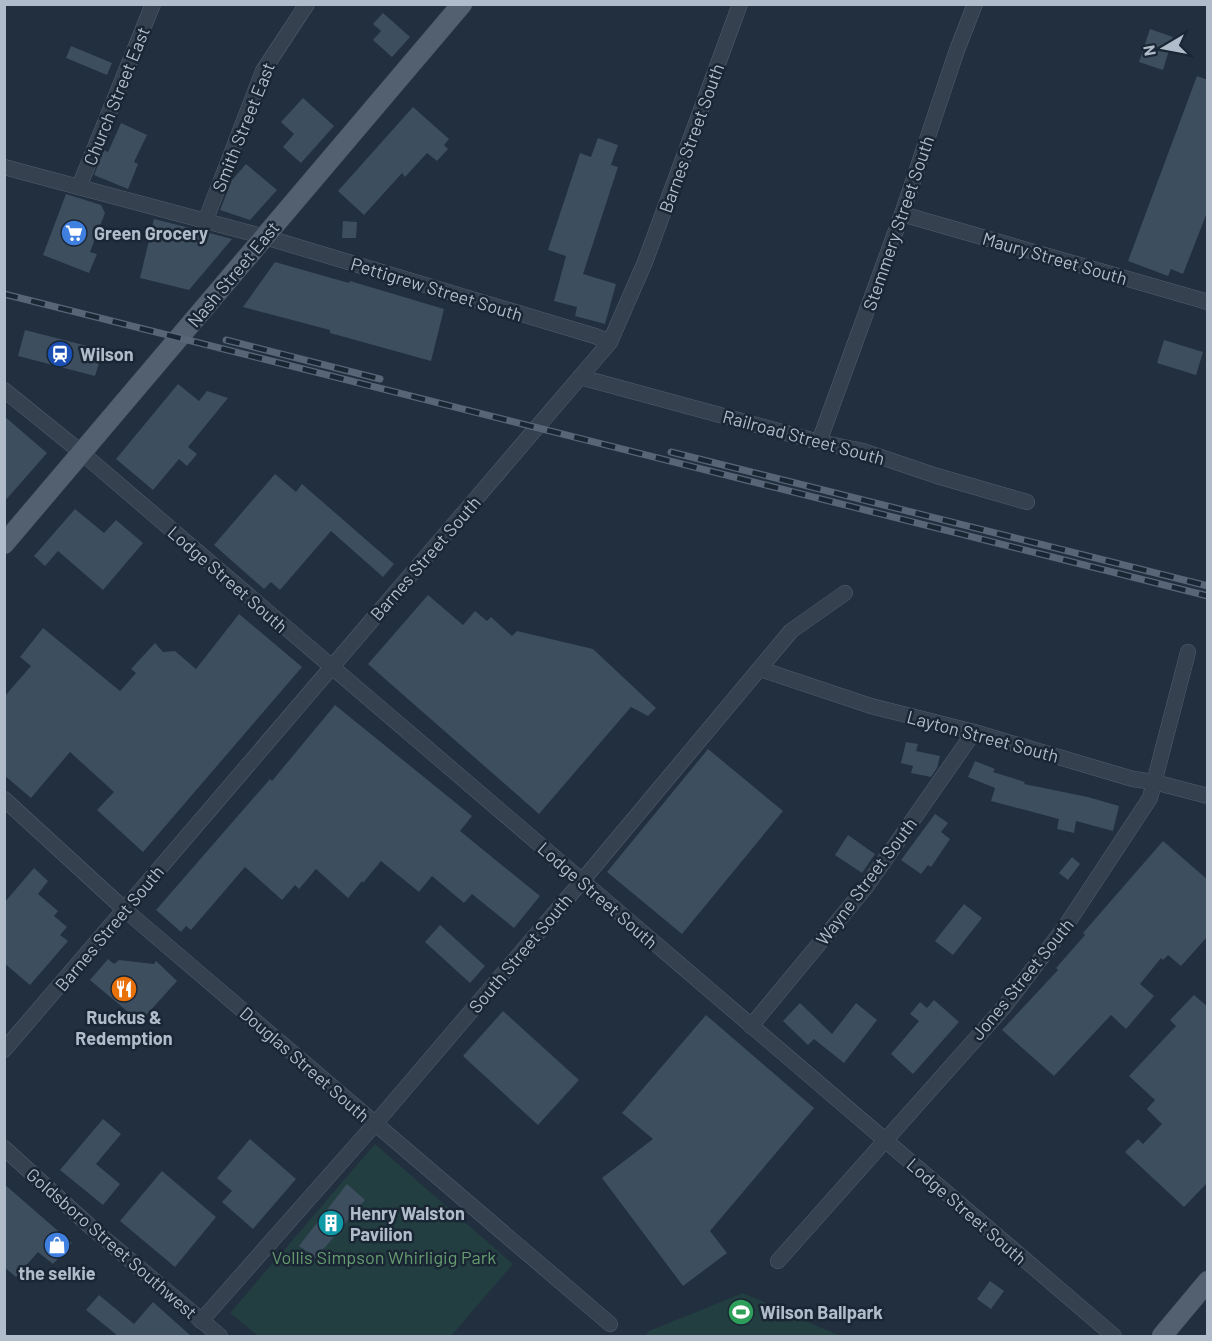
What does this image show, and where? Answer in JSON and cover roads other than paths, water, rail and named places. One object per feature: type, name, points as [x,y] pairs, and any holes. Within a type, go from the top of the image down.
[{"type":"main road","name":"Nash Street East","points":[[4,544],[462,4]]},
{"type":"main road","points":[[1162,1336],[1208,1281]]},
{"type":"street","name":"Church Street East","points":[[79,188],[153,4]]},
{"type":"street","name":"Smith Street East","points":[[205,222],[263,71],[307,4]]},
{"type":"street","name":"Barnes Street South","points":[[4,1050],[610,342],[645,262],[740,4]]},
{"type":"street","name":"Stemmery Street South","points":[[819,442],[975,4]]},
{"type":"street","name":"Pettigrew Street South","points":[[4,167],[265,237],[610,342]]},
{"type":"street","name":"Maury Street South","points":[[902,214],[1208,302]]},
{"type":"street","name":"Railroad Street South","points":[[580,377],[819,442],[863,451],[937,476],[1027,502]]},
{"type":"street","name":"Lodge Street South","points":[[4,390],[81,453],[1114,1336]]},
{"type":"street","name":"South Street South","points":[[201,1321],[374,1125],[582,881],[790,630],[845,593]]},
{"type":"street","name":"Jones Street South","points":[[778,1261],[1004,1007],[1054,941],[1140,815],[1150,798],[1188,652]]},
{"type":"street","name":"Layton Street South","points":[[760,669],[871,706],[974,732],[1133,779],[1208,796]]},
{"type":"street","name":"Wayne Street South","points":[[751,1026],[866,887],[974,732]]},
{"type":"street","name":"Douglas Street South","points":[[4,799],[39,828],[124,909],[609,1324]]},
{"type":"street","name":"Goldsboro Street Southwest","points":[[4,1148],[92,1228],[220,1336]]},
{"type":"railway","points":[[4,294],[1208,596]]},
{"type":"railway","points":[[226,340],[380,379]]},
{"type":"railway","points":[[671,452],[1208,586]]},
{"type":"place","name":"Green Grocery","points":[[74,233]]},
{"type":"place","name":"Wilson","points":[[60,354]]},
{"type":"place","name":"Ruckus & Redemption","points":[[124,989]]},
{"type":"place","name":"Henry Walston Pavilion","points":[[331,1223]]},
{"type":"place","name":"the selkie","points":[[57,1245]]},
{"type":"place","name":"Wilson Ballpark","points":[[741,1312]]},
{"type":"park label","name":"Vollis Simpson Whirligig Park","points":[[384,1257]]}]
